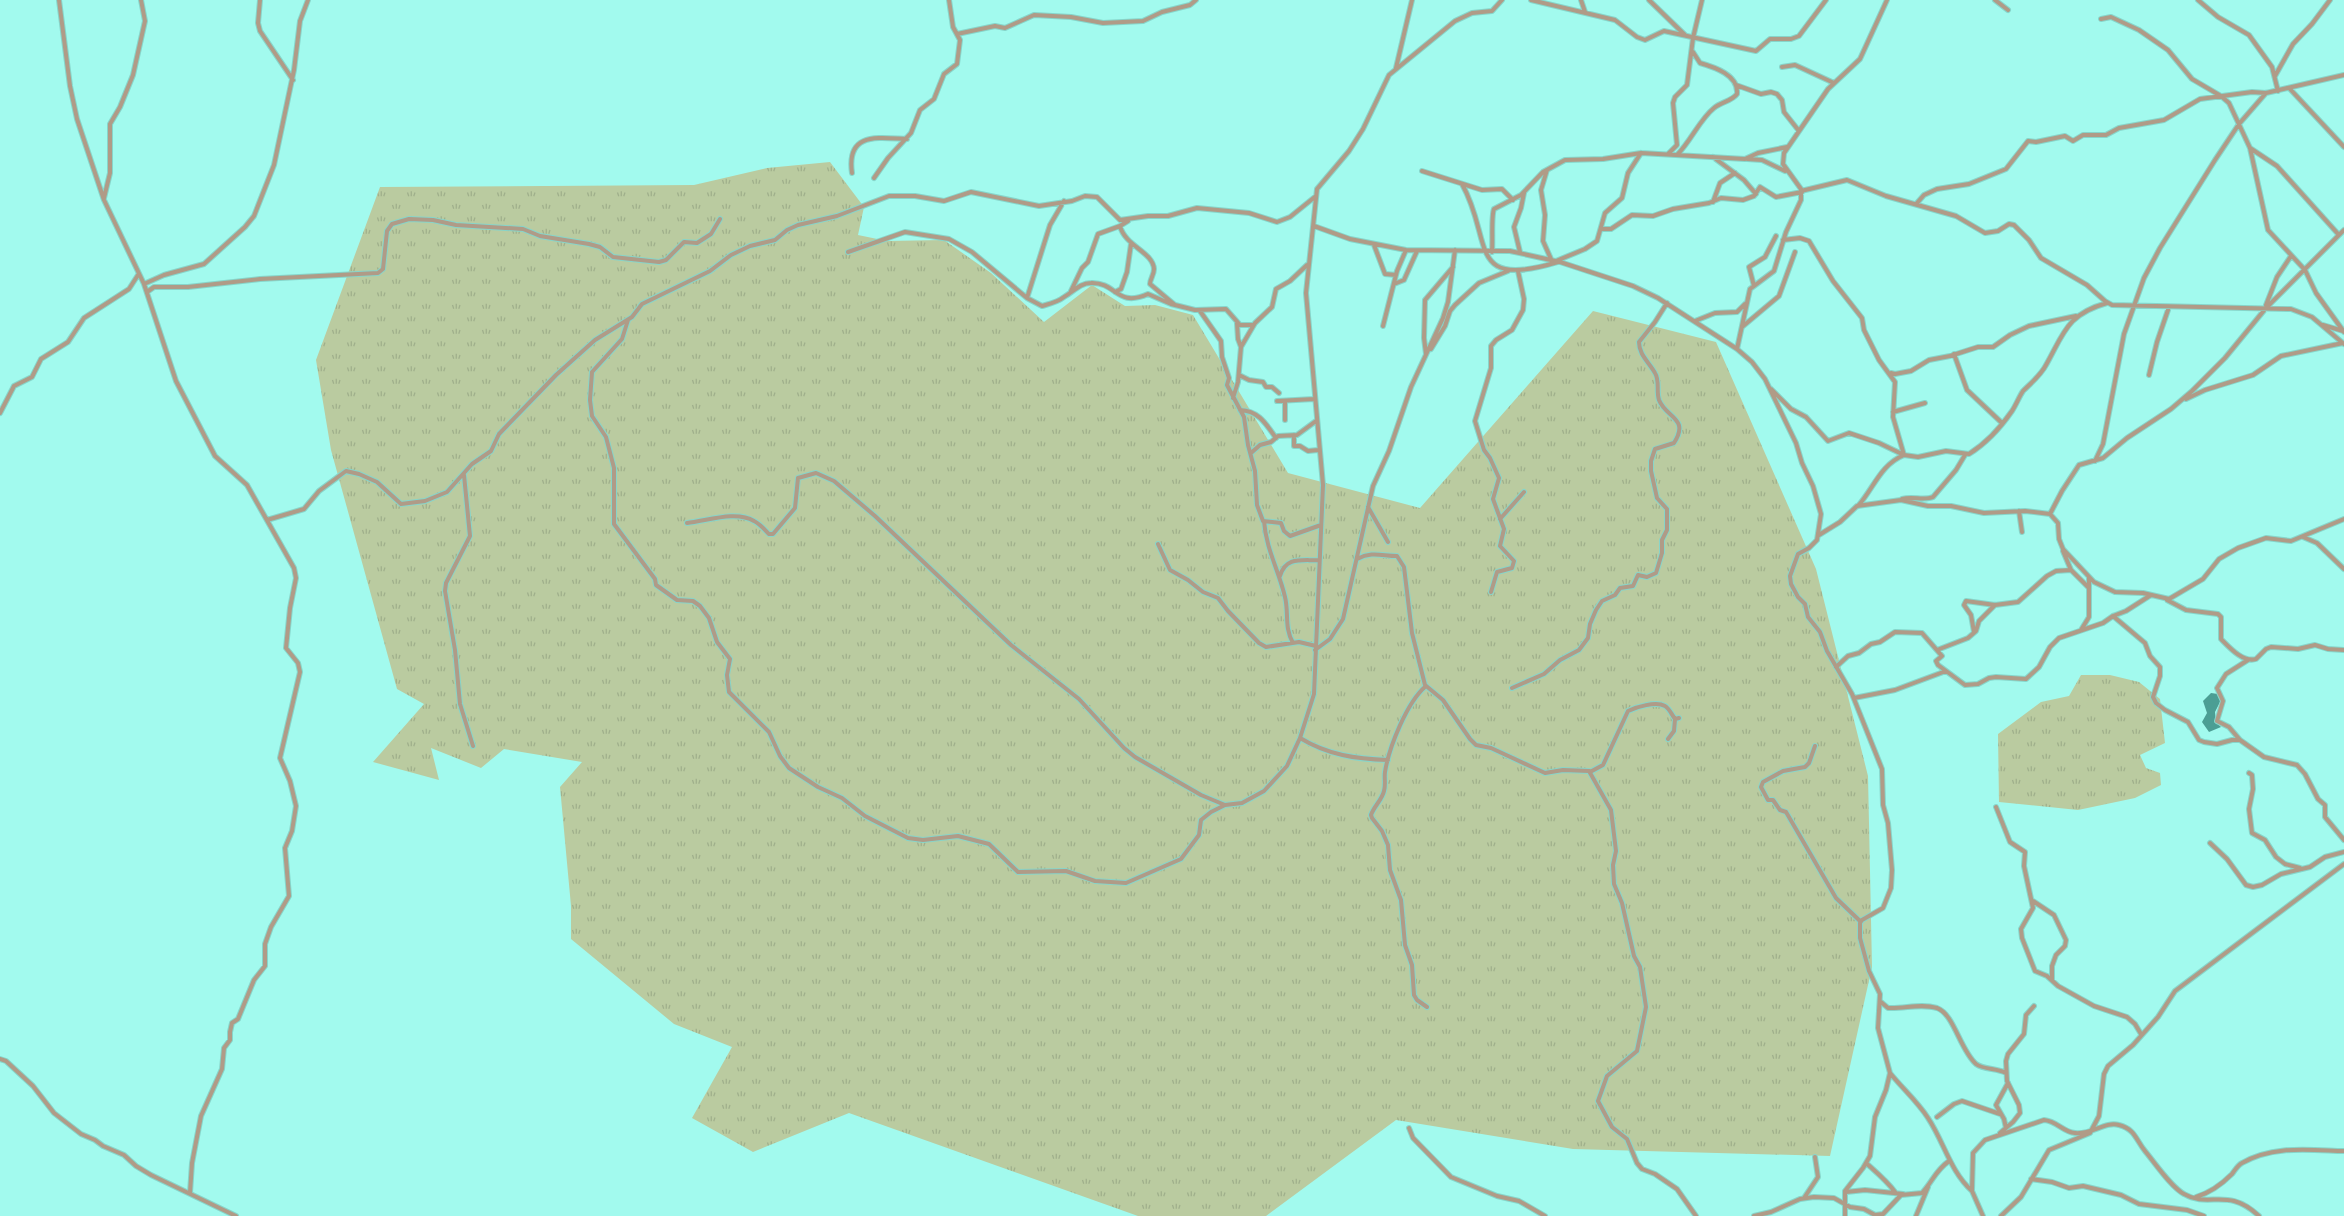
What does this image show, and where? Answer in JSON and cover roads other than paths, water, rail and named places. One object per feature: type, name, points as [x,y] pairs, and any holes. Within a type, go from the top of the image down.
[{"type":"street","points":[[59,0],[72,97],[104,200],[138,275],[144,284],[176,381],[212,451],[217,458],[244,481],[294,568],[296,578],[290,608],[286,648],[298,663],[300,672],[280,758],[290,781],[296,806],[292,831],[285,848],[290,894],[282,911],[271,927],[265,944],[265,966],[254,980],[238,1019],[232,1023],[230,1040],[224,1048],[222,1069],[201,1116],[192,1163],[190,1193]]},
{"type":"street","points":[[104,200],[110,173],[110,124],[120,107],[133,76],[145,20],[141,0]]},
{"type":"street","points":[[260,0],[258,23],[260,31],[293,80]]},
{"type":"street","points":[[144,284],[164,275],[204,264],[245,227],[254,216],[274,165],[293,80],[299,27],[308,0]]},
{"type":"street","points":[[874,178],[916,126],[920,110],[935,98],[944,74],[957,64],[960,40],[952,27],[949,0]]},
{"type":"street","points":[[957,34],[995,26],[1005,28],[1034,15],[1071,17],[1104,23],[1143,20],[1162,12],[1190,5],[1196,0]]},
{"type":"street","points":[[1396,68],[1412,0]]},
{"type":"street","points":[[628,320],[622,339],[592,372],[590,387],[592,416],[606,436],[614,468],[614,524],[655,579],[656,585],[677,600],[696,603],[704,611],[717,642],[730,659],[727,675],[729,692],[769,732],[780,756],[791,770],[821,790],[842,798],[865,816],[901,836],[919,840],[962,837],[989,844],[1018,872],[1066,871],[1099,882],[1126,883],[1179,860],[1198,835],[1201,820],[1211,812],[1225,805],[1242,803],[1264,791],[1287,766],[1300,738],[1314,694],[1321,525],[1322,485],[1306,292],[1316,196],[1321,182],[1349,151],[1363,129],[1386,80],[1396,68],[1462,16],[1492,11],[1502,0]]},
{"type":"street","points":[[1531,0],[1615,20],[1640,38],[1647,40],[1662,31],[1752,50],[1759,50],[1770,38],[1791,39],[1799,36],[1826,0]]},
{"type":"street","points":[[1581,0],[1585,12]]},
{"type":"street","points":[[1649,0],[1687,36]]},
{"type":"street","points":[[1666,155],[1673,151],[1676,145],[1673,103],[1676,96],[1687,85],[1693,38],[1702,0]]},
{"type":"street","points":[[1737,349],[1750,289],[1774,271],[1783,240],[1801,200],[1802,191],[1782,164],[1787,147],[1821,98],[1860,59],[1887,0]]},
{"type":"street","points":[[1995,0],[2008,10]]},
{"type":"street","points":[[2198,0],[2218,17],[2249,35],[2263,52],[2276,76],[2278,91]]},
{"type":"street","points":[[2276,76],[2293,44],[2312,24],[2330,0]]},
{"type":"street","points":[[2101,19],[2110,17],[2139,30],[2168,50],[2192,79],[2221,96],[2229,104],[2250,148],[2268,230],[2305,270],[2316,293],[2344,332]]},
{"type":"street","points":[[1692,50],[1700,63],[1714,67],[1730,78],[1736,85],[1761,94],[1771,92],[1777,94],[1782,99],[1784,112],[1799,131]]},
{"type":"street","points":[[1782,67],[1795,65],[1834,83]]},
{"type":"street","points":[[1917,204],[1924,195],[1936,189],[1969,184],[2006,170],[2028,141],[2036,142],[2065,136],[2072,141],[2083,135],[2107,135],[2118,128],[2164,120],[2197,100],[2290,89],[2344,74]]},
{"type":"street","points":[[1678,155],[1691,140],[1706,116],[1715,107],[1735,96],[1736,85]]},
{"type":"street","points":[[2290,89],[2344,147]]},
{"type":"street","points":[[2094,461],[2103,444],[2124,334],[2144,278],[2160,248],[2239,124],[2266,93]]},
{"type":"street","points":[[852,173],[852,156],[862,140],[870,138],[907,139]]},
{"type":"street","points":[[1748,159],[1758,153],[1787,147]]},
{"type":"street","points":[[2250,148],[2277,166],[2339,235]]},
{"type":"street","points":[[1315,648],[1330,639],[1340,627],[1374,484],[1386,458],[1411,387],[1445,326],[1450,311],[1479,283],[1508,271],[1518,271],[1558,261],[1594,244],[1602,229],[1605,213],[1622,198],[1628,172],[1641,153]]},
{"type":"street","points":[[1492,252],[1494,230],[1492,213],[1496,206],[1513,200],[1524,193],[1547,170],[1565,160],[1603,159],[1641,153],[1762,160],[1788,172]]},
{"type":"street","points":[[1712,157],[1744,180],[1756,194]]},
{"type":"street","points":[[1547,170],[1541,190],[1545,215],[1543,241],[1551,259]]},
{"type":"street","points":[[1422,171],[1488,191],[1502,189],[1513,200]]},
{"type":"street","points":[[1713,202],[1720,183],[1735,174]]},
{"type":"street","points":[[1602,229],[1611,229],[1632,215],[1650,217],[1674,209],[1713,202],[1721,198],[1743,200],[1756,194],[1762,186],[1776,197],[1847,180],[1886,196],[1956,216],[1985,232],[1998,231],[2009,224],[2014,226],[2029,240],[2041,258],[2087,285],[2107,303],[2118,307],[2134,305],[2169,308],[2290,309],[2312,317],[2343,344]]},
{"type":"street","points":[[1462,184],[1475,212],[1485,252],[1492,262],[1508,271]]},
{"type":"street","points":[[267,520],[304,508],[323,488],[346,471],[359,474],[377,482],[397,502],[404,505],[440,497],[464,475],[472,464],[492,450],[499,434],[556,374],[595,340],[628,320],[644,302],[710,271],[731,255],[746,248],[775,240],[787,230],[798,225],[837,216],[883,198],[915,196],[944,201],[971,192],[1035,205],[1050,205],[1072,201],[1085,196],[1097,198],[1120,220],[1148,216],[1168,216],[1197,208],[1249,213],[1277,222],[1290,217],[1316,196]]},
{"type":"street","points":[[1520,252],[1514,227],[1524,193]]},
{"type":"street","points":[[1027,298],[1050,225],[1064,201]]},
{"type":"street","points":[[147,292],[154,287],[180,288],[254,280],[378,274],[383,269],[387,231],[392,224],[409,219],[433,220],[456,225],[523,229],[540,236],[600,247],[613,257],[659,262],[666,260],[684,242],[696,243],[711,234],[720,219]]},
{"type":"street","points":[[1071,292],[1082,268],[1088,263],[1098,234],[1130,220]]},
{"type":"street","points":[[1120,226],[1123,236],[1152,261],[1154,270],[1150,284],[1177,306]]},
{"type":"street","points":[[1314,226],[1374,245],[1406,250],[1520,252],[1558,261],[1634,286],[1666,302],[1737,349],[1752,362],[1769,387],[1796,443],[1802,463],[1813,486],[1821,516],[1819,535],[1815,543],[1798,554],[1790,578],[1798,597],[1805,604],[1808,617],[1821,634],[1827,651],[1854,698],[1884,778],[1883,805],[1888,823],[1892,870],[1891,888],[1885,906],[1880,911],[1860,921]]},
{"type":"street","points":[[2181,401],[2225,358],[2266,308],[2344,230]]},
{"type":"street","points":[[848,252],[905,232],[950,239],[972,252],[1027,298],[1043,306],[1058,301],[1088,282],[1102,284],[1125,299],[1149,295],[1177,306],[1200,311],[1226,309],[1240,326],[1253,325]]},
{"type":"street","points":[[1754,286],[1750,267],[1766,256],[1776,236]]},
{"type":"street","points":[[1783,240],[1804,239],[1812,244],[1833,281],[1862,318],[1864,330],[1879,360],[1895,382],[1894,421],[1904,455]]},
{"type":"street","points":[[1115,292],[1121,289],[1127,272],[1131,244]]},
{"type":"street","points":[[1374,245],[1385,274],[1396,275]]},
{"type":"street","points":[[1383,326],[1396,275],[1406,250]]},
{"type":"street","points":[[1424,361],[1448,302],[1455,250]]},
{"type":"street","points":[[1394,284],[1404,280],[1416,251]]},
{"type":"street","points":[[1742,327],[1779,296],[1795,252]]},
{"type":"street","points":[[2266,308],[2277,277],[2291,256]]},
{"type":"street","points":[[1241,347],[1253,325],[1272,307],[1276,289],[1290,281],[1308,264]]},
{"type":"street","points":[[1426,356],[1424,338],[1426,300],[1453,267]]},
{"type":"street","points":[[1491,592],[1497,572],[1512,568],[1514,563],[1500,546],[1504,529],[1493,499],[1499,481],[1498,476],[1484,450],[1475,421],[1491,368],[1491,346],[1496,340],[1512,330],[1523,310],[1524,299],[1518,271]]},
{"type":"street","points":[[0,413],[14,386],[32,377],[41,359],[68,342],[84,318],[129,289],[138,275]]},
{"type":"street","points":[[2093,307],[2101,298]]},
{"type":"street","points":[[1512,688],[1544,674],[1560,660],[1579,650],[1588,638],[1590,624],[1602,601],[1615,595],[1620,588],[1633,586],[1638,575],[1653,576],[1656,572],[1662,553],[1662,540],[1667,530],[1668,514],[1667,509],[1654,492],[1651,461],[1655,449],[1674,443],[1678,436],[1679,425],[1677,420],[1660,401],[1657,378],[1641,353],[1639,342],[1655,322],[1666,302]]},
{"type":"street","points":[[1695,321],[1716,312],[1737,312],[1747,302]]},
{"type":"street","points":[[1889,372],[1895,374],[1912,370],[1923,362],[1978,347],[1993,348],[2010,335],[2027,328],[2077,315],[2107,303]]},
{"type":"street","points":[[2149,375],[2157,342],[2169,308]]},
{"type":"street","points":[[1200,311],[1221,341],[1222,358],[1228,376],[1227,386],[1244,417],[1255,471],[1257,505],[1264,522],[1269,552],[1280,576],[1286,604],[1287,629],[1293,643]]},
{"type":"street","points":[[1769,387],[1791,409],[1806,417],[1826,440],[1833,440],[1844,433],[1849,433],[1879,443],[1904,455],[1918,457],[1946,451],[1971,453],[1983,444],[2013,410],[2022,393],[2044,368],[2054,348],[2077,315]]},
{"type":"street","points":[[1233,398],[1239,375],[1241,347],[1237,334],[1238,323]]},
{"type":"street","points":[[2321,324],[2344,332]]},
{"type":"street","points":[[2050,514],[2077,467],[2084,462],[2094,461],[2109,454],[2127,438],[2181,401],[2205,390],[2252,375],[2281,356],[2343,344]]},
{"type":"street","points":[[1954,354],[1966,390],[2002,423]]},
{"type":"street","points":[[1239,375],[1249,380],[1263,382],[1267,388],[1272,387],[1279,394]]},
{"type":"street","points":[[1277,401],[1314,399]]},
{"type":"street","points":[[1285,401],[1285,420]]},
{"type":"street","points":[[1894,412],[1925,403]]},
{"type":"street","points":[[1240,410],[1258,415],[1276,438]]},
{"type":"street","points":[[1251,453],[1260,445],[1268,443],[1278,436],[1294,436],[1299,434],[1316,421]]},
{"type":"street","points":[[1294,436],[1294,446],[1301,446],[1308,451],[1318,450]]},
{"type":"street","points":[[1819,535],[1840,522],[1853,508],[1858,506],[1911,497],[1925,499],[1934,496],[1956,470],[1965,454]]},
{"type":"street","points":[[1858,506],[1871,491],[1884,468],[1904,455]]},
{"type":"street","points":[[687,523],[713,519],[748,518],[755,521],[769,534],[773,534],[796,507],[798,478],[816,473],[825,476],[866,508],[1011,645],[1079,699],[1124,748],[1135,757],[1200,795],[1225,805]]},
{"type":"street","points":[[464,475],[470,536],[446,583],[445,591],[455,650],[460,704],[473,746]]},
{"type":"street","points":[[1500,519],[1524,492]]},
{"type":"street","points":[[1901,500],[1928,506],[1951,506],[1984,513],[2019,511],[2050,514],[2058,523],[2059,539],[2071,570],[2089,589]]},
{"type":"street","points":[[1368,507],[1388,542]]},
{"type":"street","points":[[2019,511],[2022,532]]},
{"type":"street","points":[[2165,599],[2171,599],[2198,582],[2213,570],[2219,559],[2249,543],[2266,538],[2286,542],[2303,537],[2344,519]]},
{"type":"street","points":[[1264,522],[1281,523],[1284,531],[1290,536],[1321,525]]},
{"type":"street","points":[[2303,537],[2317,543],[2344,569]]},
{"type":"street","points":[[1158,544],[1170,570],[1188,580],[1203,592],[1218,598],[1254,640],[1266,647],[1298,642],[1315,648]]},
{"type":"street","points":[[2063,549],[2089,578],[2103,587],[2116,592],[2151,595],[2165,599],[2186,610],[2218,614],[2221,619],[2221,638],[2242,658],[2255,660],[2266,648],[2271,647],[2298,649],[2316,645],[2328,649],[2344,650]]},
{"type":"street","points":[[1357,559],[1375,553],[1385,556],[1397,556],[1403,561],[1408,592],[1410,627],[1419,666],[1426,686],[1443,700],[1456,722],[1476,744],[1491,748],[1544,773],[1563,770],[1590,772],[1603,765],[1628,711],[1649,705],[1662,705],[1677,719],[1674,731],[1668,739]]},
{"type":"street","points":[[1280,576],[1283,569],[1293,561],[1319,560]]},
{"type":"street","points":[[1974,632],[1971,615],[1964,605],[1966,601],[1995,605],[2020,601],[2047,576],[2060,570],[2071,570]]},
{"type":"street","points":[[2081,630],[2088,617],[2089,578]]},
{"type":"street","points":[[1836,667],[1848,656],[1858,653],[1869,645],[1880,642],[1899,631],[1922,633],[1942,657],[1936,662],[1965,685],[1978,684],[1989,678],[1996,677],[2026,679],[2040,666],[2056,640],[2064,634],[2092,628],[2113,616],[2126,612],[2151,595]]},
{"type":"street","points":[[1937,650],[1955,645],[1968,638],[1974,632],[1979,621],[1995,605]]},
{"type":"street","points":[[2113,616],[2145,643],[2150,656],[2160,667],[2160,676],[2153,697],[2156,703],[2188,722],[2199,740],[2217,744],[2240,740]]},
{"type":"street","points":[[2249,660],[2226,674],[2217,688],[2223,701],[2217,721],[2229,727],[2240,740],[2254,748],[2264,757],[2297,765],[2318,799],[2325,805],[2325,817],[2344,840]]},
{"type":"street","points":[[1854,698],[1895,690],[1946,671]]},
{"type":"street","points":[[1426,686],[1416,695],[1408,713],[1397,729],[1385,771],[1383,794],[1373,810],[1372,818],[1380,827],[1388,845],[1390,870],[1401,900],[1405,945],[1412,965],[1414,995],[1417,1000],[1427,1007]]},
{"type":"street","points":[[1300,738],[1322,750],[1366,759],[1388,760]]},
{"type":"street","points":[[1815,746],[1809,763],[1805,767],[1783,770],[1764,782],[1761,787],[1768,800],[1773,800],[1780,810],[1786,812],[1836,898],[1860,921],[1862,948],[1869,971],[1880,994],[1878,1028],[1890,1073],[1929,1119],[1949,1161],[1963,1184],[1972,1191]]},
{"type":"street","points":[[1590,772],[1611,810],[1616,851],[1613,865],[1614,884],[1622,903],[1634,956],[1640,967],[1646,1007],[1637,1051],[1607,1076],[1598,1101],[1612,1127],[1627,1139],[1637,1163],[1642,1169],[1674,1186],[1696,1216]]},
{"type":"street","points":[[2249,773],[2252,775],[2253,788],[2249,809],[2252,834],[2267,842],[2276,857],[2285,864],[2302,868]]},
{"type":"street","points":[[1996,807],[2010,842],[2025,852],[2024,866],[2032,900],[2031,913],[2021,925],[2022,938],[2035,971],[2094,1006],[2127,1017],[2135,1024],[2141,1034]]},
{"type":"street","points":[[2210,842],[2228,859],[2246,885],[2251,887],[2262,885],[2281,874],[2315,864],[2325,857],[2344,852]]},
{"type":"street","points":[[2090,1133],[2099,1116],[2104,1074],[2108,1066],[2132,1046],[2141,1034],[2158,1018],[2175,991],[2344,865]]},
{"type":"street","points":[[2032,900],[2054,915],[2066,940],[2065,946],[2054,960],[2051,969],[2052,980]]},
{"type":"street","points":[[1881,1002],[1888,1008],[1926,1006],[1945,1012],[1950,1019],[1958,1040],[1975,1062],[2006,1073]]},
{"type":"street","points":[[1999,1134],[2018,1116],[2020,1109],[2008,1083],[2006,1073],[2008,1054],[2024,1034],[2026,1015],[2034,1006]]},
{"type":"street","points":[[0,1059],[6,1061],[41,1094],[51,1110],[76,1130],[102,1146],[124,1155],[144,1171],[236,1216]]},
{"type":"street","points":[[1845,1216],[1845,1192],[1866,1163],[1872,1148],[1877,1112],[1886,1090],[1890,1073]]},
{"type":"street","points":[[2006,1128],[1997,1110],[1997,1101],[2008,1083]]},
{"type":"street","points":[[1937,1118],[1954,1104],[1962,1101],[2000,1114]]},
{"type":"street","points":[[1983,1216],[1972,1191],[1973,1152],[1985,1140],[2044,1120],[2053,1121],[2071,1132],[2090,1133]]},
{"type":"street","points":[[2002,1216],[2021,1198],[2049,1150],[2109,1124],[2120,1125],[2131,1130],[2145,1151],[2178,1190],[2194,1198],[2237,1200],[2258,1216]]},
{"type":"street","points":[[1409,1128],[1413,1138],[1451,1177],[1485,1191],[1523,1202],[1545,1216]]},
{"type":"street","points":[[2194,1198],[2217,1186],[2241,1163],[2252,1157],[2272,1151],[2292,1149],[2344,1151]]},
{"type":"street","points":[[1804,1198],[1818,1176],[1815,1158]]},
{"type":"street","points":[[1916,1216],[1936,1172],[1949,1161]]},
{"type":"street","points":[[1866,1163],[1891,1184],[1895,1192]]},
{"type":"street","points":[[2031,1179],[2052,1182],[2069,1188],[2082,1186],[2122,1195],[2139,1204],[2187,1210],[2204,1216]]},
{"type":"street","points":[[1845,1192],[1858,1190],[1905,1194],[1922,1193],[1929,1185]]},
{"type":"street","points":[[1754,1216],[1771,1212],[1804,1198],[1831,1197],[1850,1207],[1864,1208],[1879,1214],[1885,1213],[1896,1198],[1905,1194]]},
{"type":"water","points":[[2211,693],[2218,694],[2221,700],[2215,712],[2216,722],[2221,727],[2209,732],[2202,722],[2207,713],[2203,701]]}]
